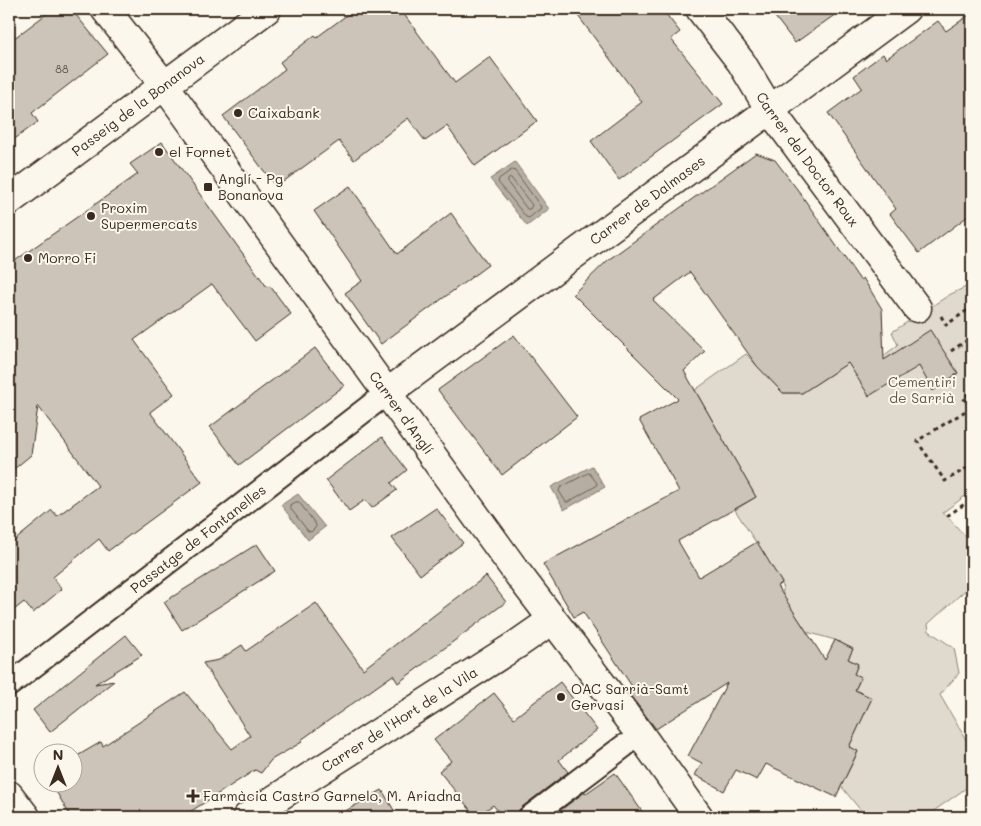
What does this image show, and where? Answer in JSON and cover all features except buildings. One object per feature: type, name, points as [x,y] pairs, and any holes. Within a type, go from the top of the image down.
[{"type":"street","name":"Carrer d'Anglí","points":[[105,9],[165,86],[552,620],[640,734],[699,817]]},
{"type":"street","name":"Passeig de la Bonanova","points":[[9,202],[268,9]]},
{"type":"street","name":"Carrer del Doctor Roux","points":[[700,9],[741,62],[770,110],[927,310]]},
{"type":"street","name":"Carrer de Dalmases","points":[[388,393],[906,9]]},
{"type":"street","name":"Passatge de Fontanelles","points":[[9,685],[388,393]]},
{"type":"street","name":"Carrer de l'Hort de la Vila","points":[[248,817],[552,620]]},
{"type":"street","points":[[530,817],[624,746]]},
{"type":"street","points":[[9,796],[26,817]]},
{"type":"path","points":[[927,310],[946,325],[972,307]]},
{"type":"path","points":[[951,351],[972,337]]},
{"type":"path","points":[[972,392],[963,398],[972,407],[917,441],[945,481],[972,465]]},
{"type":"path","points":[[947,516],[972,499]]},
{"type":"green space","name":"Cementiri de Sarrià","points":[[972,284],[972,491],[942,513],[947,516],[972,544],[972,584],[928,624],[929,631],[954,648],[959,673],[940,695],[972,750],[972,784],[925,817],[866,817],[841,786],[858,752],[849,747],[872,698],[855,690],[861,678],[854,674],[858,664],[848,659],[853,649],[835,640],[807,632],[783,596],[782,583],[735,510],[756,497],[695,390],[746,354],[783,393],[802,393],[863,353],[855,377],[898,345],[892,332],[949,295]]},
{"type":"water","points":[[515,162],[549,209],[527,226],[490,179]]},
{"type":"water","points":[[592,466],[605,487],[564,510],[551,487]]},
{"type":"water","points":[[298,494],[325,527],[308,540],[281,505]]},
{"type":"place","name":"Caixabank","points":[[238,113]]},
{"type":"place","name":"el Fornet","points":[[159,152]]},
{"type":"place","name":"Anglí - Pg Bonanova","points":[[208,187]]},
{"type":"place","name":"Proxim Supermercats","points":[[91,216]]},
{"type":"place","name":"Morro Fi","points":[[28,258]]},
{"type":"place","name":"OAC Sarrià-Samt Gervasi","points":[[561,697]]},
{"type":"place","name":"Farmàcia Castro Garnelo, M. Ariadna","points":[[193,796]]}]
